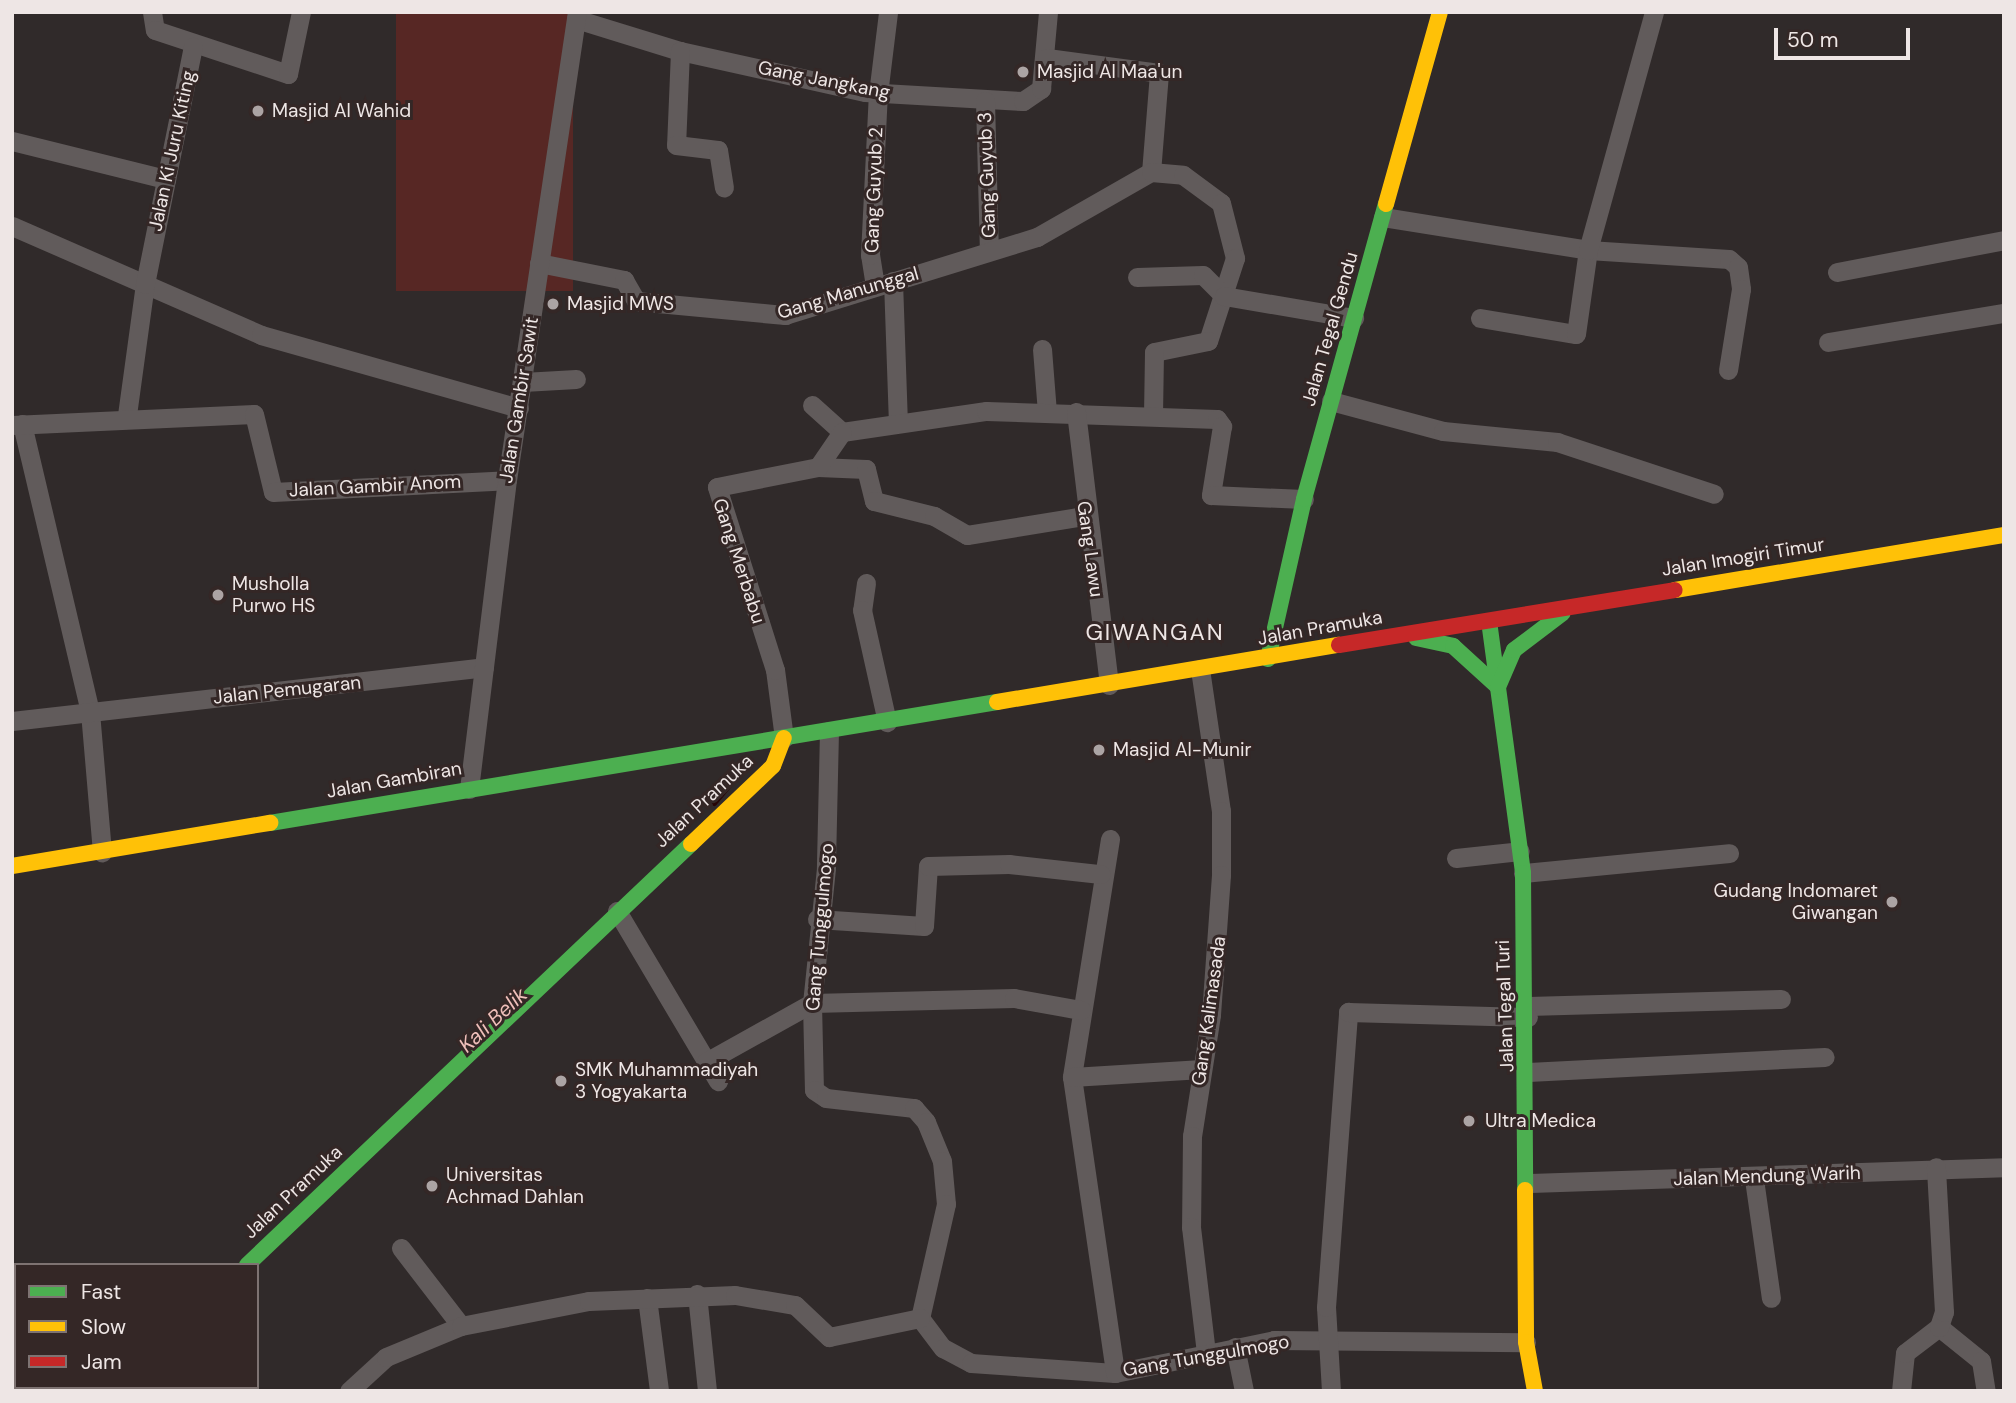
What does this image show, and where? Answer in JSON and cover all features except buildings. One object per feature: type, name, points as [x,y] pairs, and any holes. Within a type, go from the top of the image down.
[{"type":"main road","name":"Jalan Tegal Gendu","points":[[1268,659],[1304,499],[1440,12]]},
{"type":"main road","name":"Jalan Imogiri Timur","points":[[1489,621],[2004,535]]},
{"type":"main road","points":[[1404,635],[1452,646],[1498,687],[1514,650],[1537,627],[1574,607]]},
{"type":"main road","name":"Jalan Pramuka","points":[[249,1263],[617,911],[773,766],[784,738],[1489,621]]},
{"type":"main road","name":"Jalan Tegal Turi","points":[[1489,621],[1523,873],[1530,1183],[1526,1342],[1535,1391]]},
{"type":"main road","name":"Jalan Gambiran","points":[[12,866],[784,738]]},
{"type":"street","points":[[152,12],[152,28],[193,47]]},
{"type":"street","name":"Jalan Ki Juru Kiting","points":[[127,415],[145,284],[193,47],[288,74],[300,12]]},
{"type":"street","name":"Gang Guyub 2","points":[[888,12],[878,94],[870,255],[884,284],[898,422]]},
{"type":"street","points":[[1048,12],[1047,58],[1159,73],[1151,172],[1198,181],[1221,203],[1235,257],[1224,296],[1217,301],[1208,341],[1156,348],[1153,415]]},
{"type":"street","points":[[1480,318],[1576,334],[1588,250],[1654,12]]},
{"type":"street","name":"Gang Jangkang","points":[[577,16],[680,51],[878,94],[985,101],[1037,96],[1047,58]]},
{"type":"street","name":"Jalan Gambir Sawit","points":[[469,789],[507,480],[577,16]]},
{"type":"street","points":[[680,51],[676,145],[718,150],[724,188]]},
{"type":"street","name":"Gang Guyub 3","points":[[985,101],[989,249]]},
{"type":"street","points":[[12,141],[166,179]]},
{"type":"street","name":"Gang Manunggal","points":[[539,264],[624,280],[636,301],[750,314],[785,315],[989,249],[1037,237],[1151,172]]},
{"type":"street","points":[[1383,217],[1588,250],[1734,263],[1741,289],[1728,370]]},
{"type":"street","points":[[12,226],[261,335],[519,408]]},
{"type":"street","points":[[1837,272],[2004,240]]},
{"type":"street","points":[[1137,277],[1203,275],[1224,296],[1354,318]]},
{"type":"street","points":[[1828,342],[2004,313]]},
{"type":"street","points":[[1042,349],[1047,412]]},
{"type":"street","points":[[523,382],[576,379]]},
{"type":"street","points":[[1331,401],[1443,431],[1557,442],[1714,494]]},
{"type":"street","points":[[812,405],[842,432]]},
{"type":"street","points":[[818,467],[842,432],[937,414],[1076,412],[1153,415],[1221,421],[1211,495],[1304,499]]},
{"type":"street","name":"Gang Lawu","points":[[1076,412],[1084,516],[1110,685]]},
{"type":"street","name":"Jalan Gambir Anom","points":[[17,425],[127,415],[254,414],[273,492],[507,480]]},
{"type":"street","points":[[17,425],[65,585],[90,712],[103,852]]},
{"type":"street","points":[[818,467],[866,469],[874,501],[934,516],[967,535],[1084,516]]},
{"type":"street","name":"Gang Merbabu","points":[[784,738],[775,670],[717,487],[818,467]]},
{"type":"street","points":[[866,583],[862,610],[887,722]]},
{"type":"street","name":"Jalan Pemugaran","points":[[12,721],[484,667]]},
{"type":"street","name":"Gang Kalimasada","points":[[1200,669],[1221,811],[1222,875],[1202,1069],[1192,1136],[1191,1227],[1206,1353]]},
{"type":"street","name":"Gang Tunggulmogo","points":[[829,731],[826,868],[817,919],[812,1003],[817,1096],[914,1108],[938,1146],[946,1185],[944,1224],[920,1318],[943,1348],[965,1361],[1115,1373],[1235,1347],[1325,1338],[1526,1342]]},
{"type":"street","points":[[1110,839],[1100,873],[1072,1077],[1115,1373]]},
{"type":"street","points":[[1456,858],[1520,850]]},
{"type":"street","points":[[1523,873],[1729,853]]},
{"type":"street","points":[[817,919],[924,926],[928,866],[1009,864],[1100,873]]},
{"type":"street","points":[[617,911],[718,1082]]},
{"type":"street","points":[[706,1062],[812,1003],[1014,998],[1081,1010]]},
{"type":"street","points":[[1331,1391],[1325,1338],[1348,1012],[1528,1011],[1781,999]]},
{"type":"street","points":[[1528,1072],[1825,1057]]},
{"type":"street","points":[[1072,1077],[1202,1069]]},
{"type":"street","points":[[1901,1391],[1905,1353],[1939,1327],[1944,1312],[1936,1167]]},
{"type":"street","name":"Jalan Mendung Warih","points":[[1530,1183],[1754,1179],[1936,1167],[2004,1167]]},
{"type":"street","points":[[1754,1179],[1771,1298]]},
{"type":"street","points":[[401,1248],[461,1326]]},
{"type":"street","points":[[349,1391],[386,1357],[461,1326],[589,1301],[697,1294],[795,1305],[829,1338],[920,1318]]},
{"type":"street","points":[[697,1294],[707,1391]]},
{"type":"street","points":[[647,1298],[659,1391]]},
{"type":"street","points":[[1939,1327],[1981,1362],[1986,1391]]},
{"type":"street","points":[[1235,1347],[1244,1391]]},
{"type":"shaded area","points":[[396,12],[573,12],[573,291],[396,291]]},
{"type":"waterway","name":"Kali Belik","points":[[714,803],[745,766]]},
{"type":"traffic: fast","points":[[1268,659],[1304,499],[1386,204]]},
{"type":"traffic: fast","points":[[1498,687],[1514,650],[1563,613]]},
{"type":"traffic: fast","points":[[1489,621],[1523,873],[1525,1190]]},
{"type":"traffic: fast","points":[[1416,638],[1453,646],[1498,687]]},
{"type":"traffic: fast","points":[[270,823],[997,702]]},
{"type":"traffic: fast","points":[[249,1263],[691,844]]},
{"type":"traffic: slow","points":[[1386,204],[1440,12]]},
{"type":"traffic: slow","points":[[1675,590],[2004,535]]},
{"type":"traffic: slow","points":[[997,702],[1339,645]]},
{"type":"traffic: slow","points":[[691,844],[773,766],[784,738]]},
{"type":"traffic: slow","points":[[12,866],[270,823]]},
{"type":"traffic: slow","points":[[1525,1190],[1526,1342],[1535,1391]]},
{"type":"traffic: jam","points":[[1339,645],[1675,590]]},
{"type":"place","name":"Masjid Al Maa'un","points":[[1023,72]]},
{"type":"place","name":"Masjid Al Wahid","points":[[258,111]]},
{"type":"place","name":"Masjid MWS","points":[[553,304]]},
{"type":"place","name":"Musholla Purwo HS","points":[[218,595]]},
{"type":"place","name":"Masjid Al-Munir","points":[[1099,750]]},
{"type":"place","name":"Gudang Indomaret Giwangan","points":[[1892,902]]},
{"type":"place","name":"SMK Muhammadiyah 3 Yogyakarta","points":[[561,1081]]},
{"type":"place","name":"Ultra Medica","points":[[1469,1121]]},
{"type":"place","name":"Universitas Achmad Dahlan","points":[[432,1186]]},
{"type":"district","name":"GIWANGAN","points":[[1155,632]]}]
